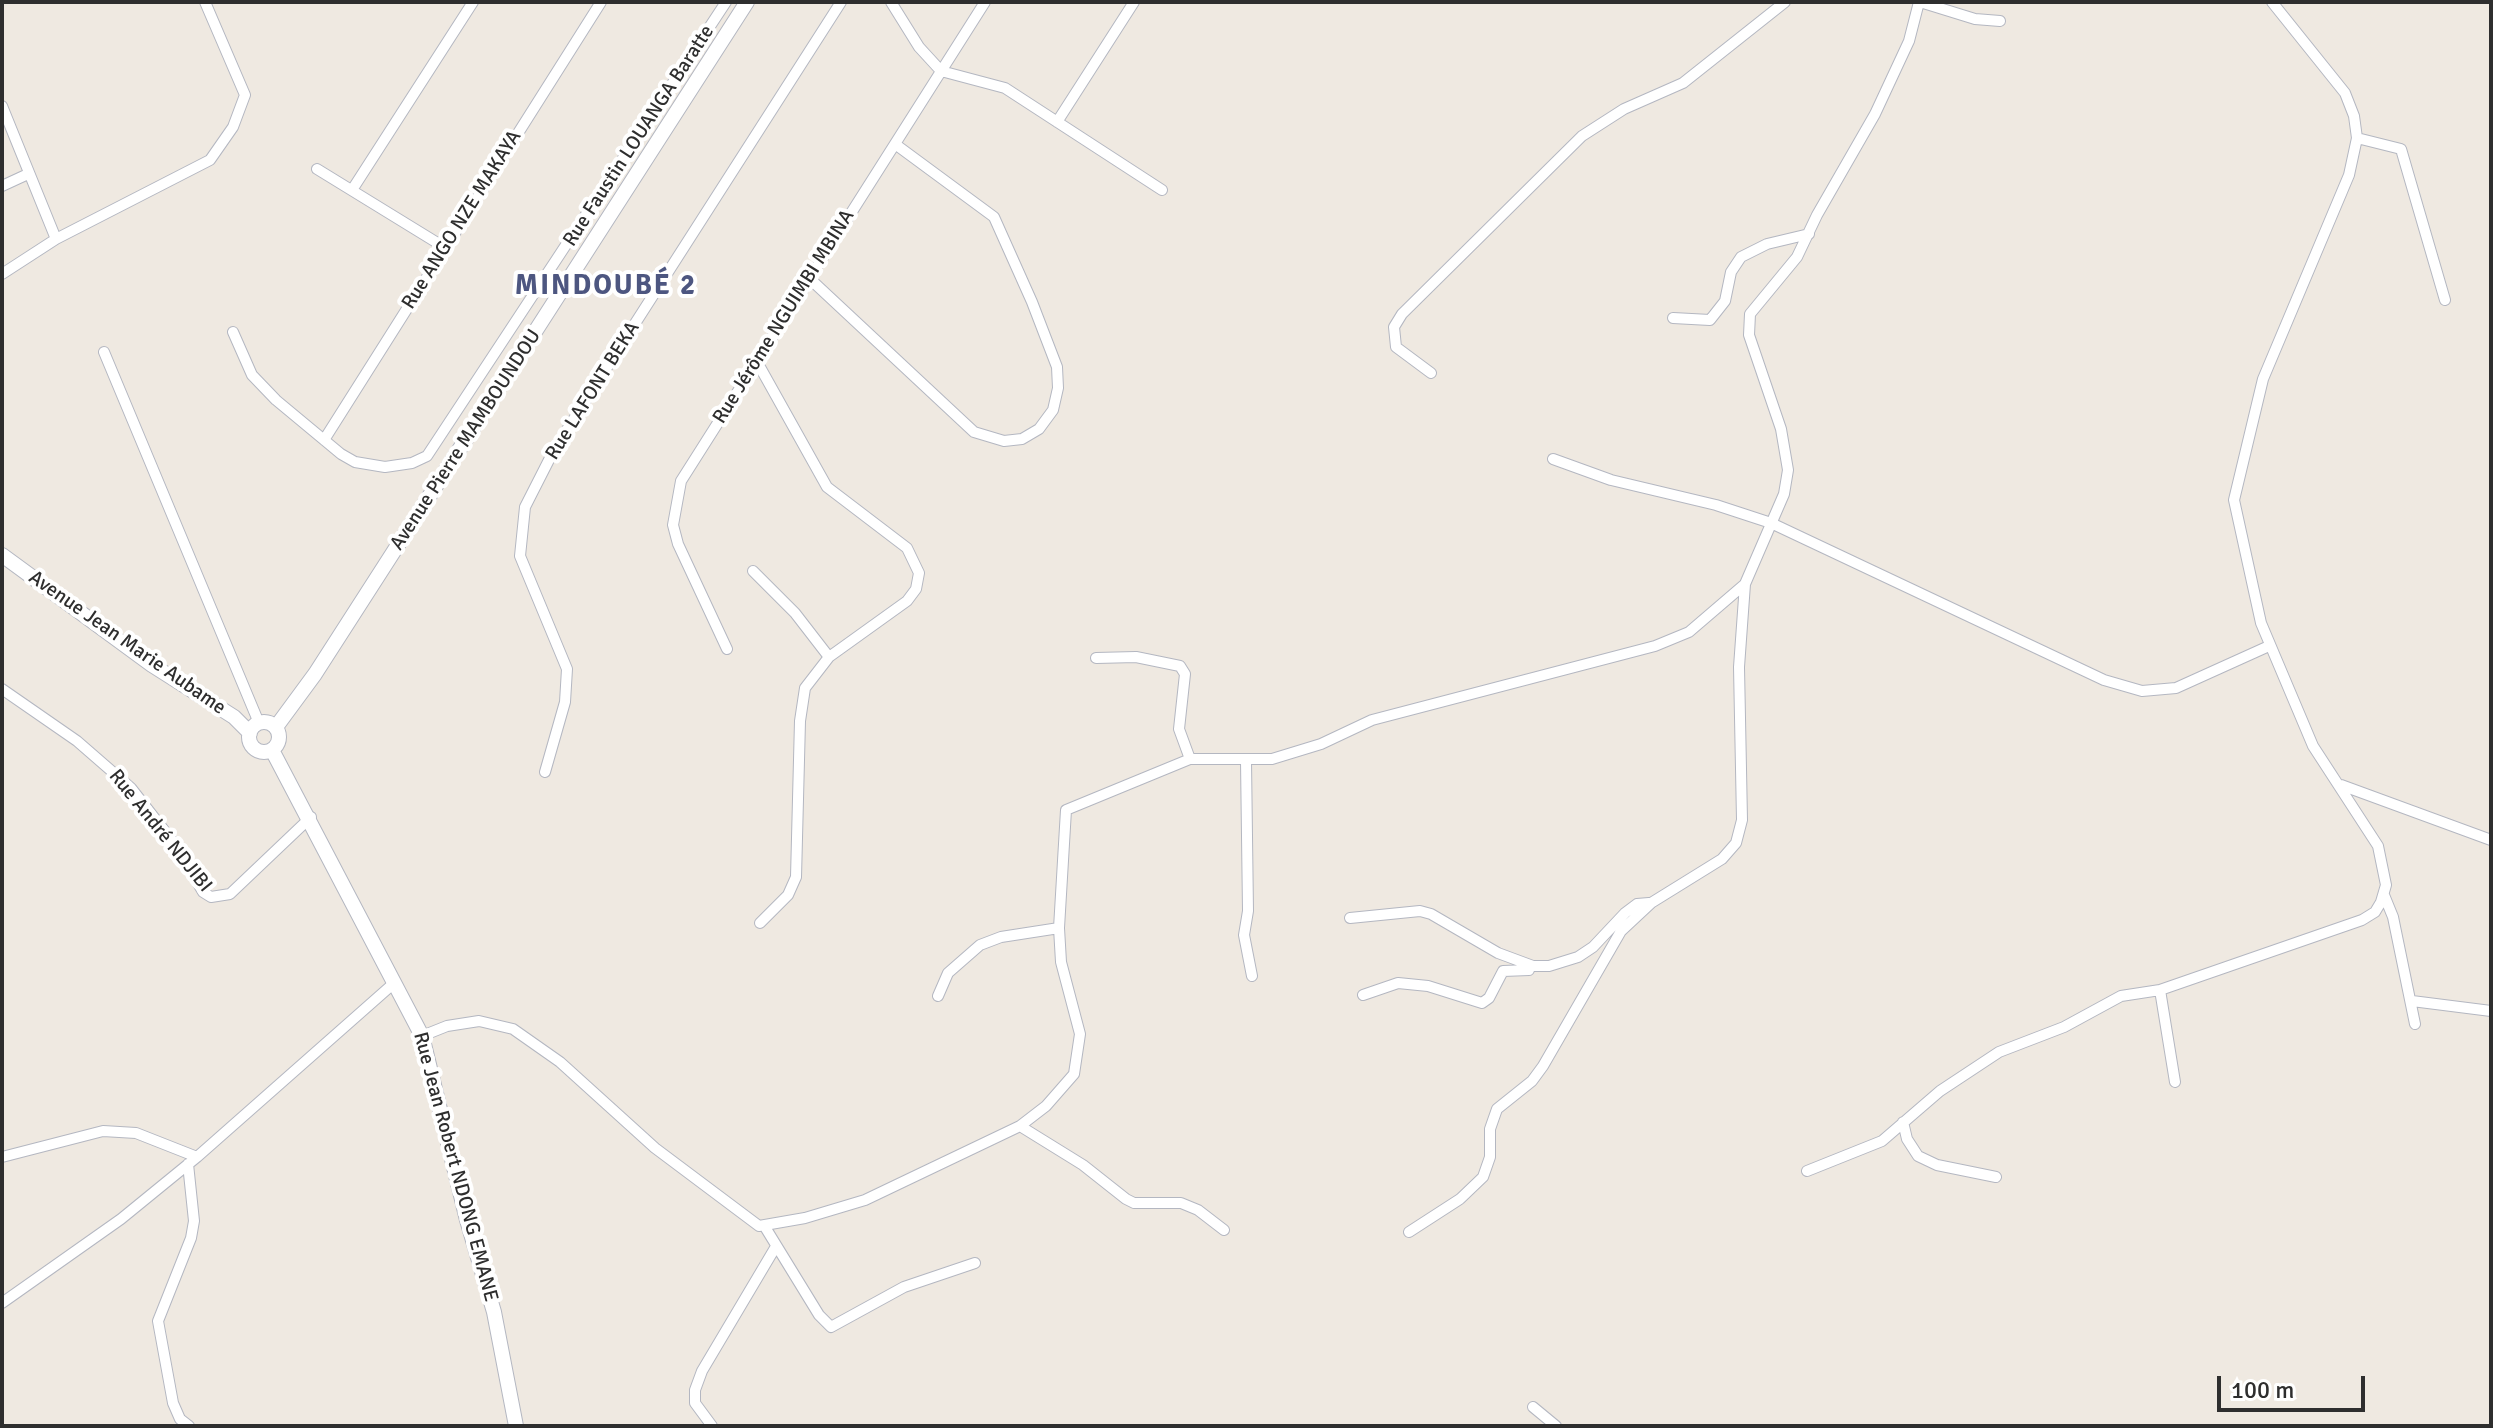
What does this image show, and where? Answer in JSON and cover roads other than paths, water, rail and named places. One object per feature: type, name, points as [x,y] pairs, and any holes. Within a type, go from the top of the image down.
[{"type":"street","points":[[2,274],[56,239],[210,160],[233,127],[245,95],[205,2]]},
{"type":"street","points":[[352,190],[473,2]]},
{"type":"street","name":"Rue ANGO NZE MAKAYA","points":[[324,440],[601,2]]},
{"type":"street","name":"Rue Faustin LOUANGA Baratte","points":[[233,332],[252,375],[324,440],[355,462],[369,466],[412,463],[435,448],[726,2]]},
{"type":"street","name":"Avenue Pierre MAMBOUNDOU","points":[[276,727],[747,2]]},
{"type":"street","name":"Rue LAFONT BEKA","points":[[545,772],[565,702],[567,669],[520,556],[525,507],[554,450],[841,2]]},
{"type":"street","points":[[891,2],[919,47],[941,71],[1005,88],[1162,190]]},
{"type":"street","name":"Rue Jérôme NGUIMBI MBINA","points":[[727,649],[678,544],[674,509],[681,481],[985,2]]},
{"type":"street","points":[[1057,122],[1134,2]]},
{"type":"street","points":[[1431,373],[1396,347],[1394,327],[1402,314],[1582,136],[1624,109],[1683,83],[1785,2]]},
{"type":"street","points":[[1409,1232],[1460,1199],[1483,1177],[1490,1157],[1490,1129],[1497,1109],[1532,1081],[1543,1066],[1614,942],[1651,903],[1732,850],[1741,828],[1743,767],[1739,667],[1745,584],[1787,484],[1788,470],[1781,429],[1756,364],[1748,324],[1755,307],[1790,268],[1888,88],[1909,41],[1919,2],[1975,19],[2000,21]]},
{"type":"street","points":[[1807,1171],[1882,1141],[1940,1091],[1999,1052],[2064,1027],[2121,996],[2160,990],[2362,920],[2375,912],[2384,895],[2386,885],[2378,846],[2313,746],[2269,646],[2238,529],[2234,500],[2263,379],[2349,175],[2357,138],[2354,116],[2345,93],[2272,2]]},
{"type":"street","points":[[2,106],[56,239]]},
{"type":"street","points":[[2357,138],[2396,145],[2406,157],[2428,249],[2445,300]]},
{"type":"street","points":[[809,278],[974,432],[1004,441],[1022,439],[1039,429],[1053,410],[1058,388],[1057,367],[994,217],[895,144]]},
{"type":"street","points":[[317,169],[444,247]]},
{"type":"street","points":[[2,186],[28,174]]},
{"type":"street","points":[[1673,318],[1710,320],[1725,301],[1731,272],[1741,257],[1767,244],[1809,234]]},
{"type":"street","points":[[104,352],[254,728],[250,741],[257,750],[272,750],[279,742],[276,727],[268,722],[254,728]]},
{"type":"street","points":[[756,360],[827,487],[907,548],[919,573],[916,589],[907,601],[829,657],[810,678],[802,704],[795,882],[788,895],[760,923]]},
{"type":"street","points":[[1553,459],[1611,480],[1716,505],[1771,523],[2104,680],[2142,691],[2176,688],[2269,646]]},
{"type":"street","name":"Avenue Jean Marie Aubame","points":[[2,555],[152,665],[254,728]]},
{"type":"street","points":[[753,571],[795,613],[829,657]]},
{"type":"street","points":[[422,1036],[464,1022],[497,1022],[513,1029],[560,1062],[655,1148],[754,1224],[765,1227],[865,1200],[1020,1126],[1066,1086],[1074,1074],[1080,1048],[1078,1020],[1061,962],[1059,928],[1066,810],[1190,759],[1272,759],[1321,744],[1372,720],[1676,639],[1698,625],[1745,584]]},
{"type":"street","points":[[1096,658],[1136,657],[1180,666],[1185,674],[1179,729],[1190,759]]},
{"type":"street","name":"Rue André NDJIBI","points":[[2,689],[86,748],[131,788],[174,843],[203,892],[211,897],[230,894],[311,817]]},
{"type":"street","name":"Rue Jean Robert NDONG EMANE","points":[[272,750],[311,817],[422,1036],[470,1232],[494,1312],[516,1426]]},
{"type":"street","points":[[1246,761],[1248,911],[1244,935],[1252,976]]},
{"type":"street","points":[[2339,784],[2491,840]]},
{"type":"street","points":[[2384,895],[2393,917],[2415,1024]]},
{"type":"street","points":[[1350,918],[1420,911],[1431,914],[1498,953],[1533,966],[1549,966],[1578,957],[1593,947],[1637,904],[1651,903]]},
{"type":"street","points":[[938,996],[948,973],[980,945],[1001,937],[1059,928]]},
{"type":"street","points":[[1363,995],[1398,983],[1428,986],[1482,1003],[1486,1002],[1503,971],[1530,970],[1533,966]]},
{"type":"street","points":[[2,1303],[121,1219],[393,984]]},
{"type":"street","points":[[2160,990],[2175,1082]]},
{"type":"street","points":[[2412,1001],[2491,1011]]},
{"type":"street","points":[[1903,1122],[1907,1139],[1918,1156],[1937,1165],[1996,1177]]},
{"type":"street","points":[[1020,1126],[1083,1165],[1126,1199],[1134,1203],[1181,1203],[1198,1210],[1224,1230]]},
{"type":"street","points":[[2,1157],[103,1131],[136,1133],[192,1160]]},
{"type":"street","points":[[189,1426],[180,1419],[173,1403],[158,1321],[191,1238],[194,1221],[192,1160]]},
{"type":"street","points":[[765,1227],[775,1248],[819,1315],[831,1327],[904,1287],[975,1263]]},
{"type":"street","points":[[712,1426],[695,1403],[695,1390],[775,1248]]},
{"type":"street","points":[[1533,1407],[1556,1426]]},
{"type":"district","name":"MINDOUBÉ 2","points":[[606,287]]}]
